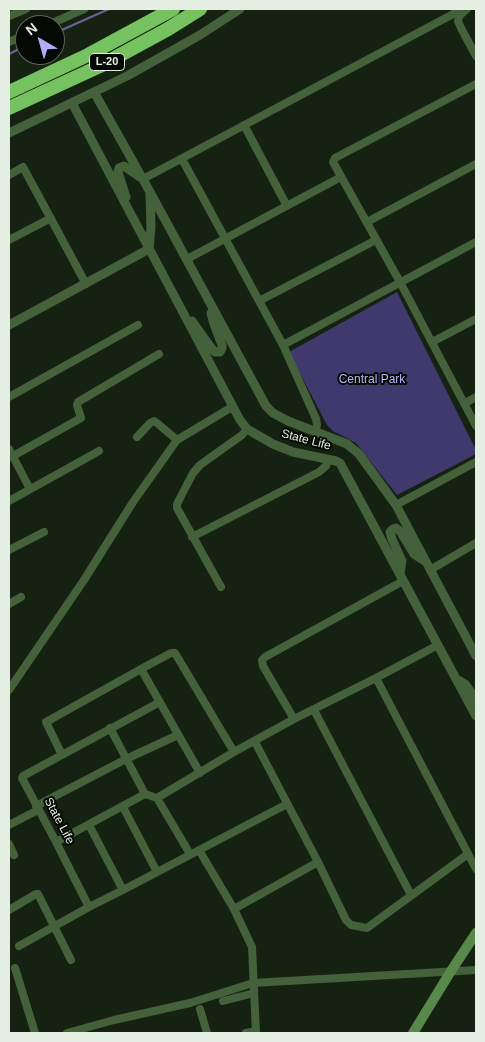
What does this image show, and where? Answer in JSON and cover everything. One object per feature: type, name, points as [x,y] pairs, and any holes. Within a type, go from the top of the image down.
[{"type":"highway","name":"L-20","points":[[9,92],[88,55],[173,9]]},
{"type":"highway","name":"L-20","points":[[9,108],[100,66],[168,29],[200,9]]},
{"type":"main road","points":[[413,1033],[476,933]]},
{"type":"street","points":[[9,16],[26,9]]},
{"type":"street","points":[[65,17],[84,9]]},
{"type":"street","points":[[9,133],[127,76],[200,35],[240,9]]},
{"type":"street","points":[[143,179],[457,12],[467,9]]},
{"type":"street","points":[[457,12],[461,28],[476,56]]},
{"type":"street","points":[[476,84],[335,158],[333,162],[400,282],[476,426]]},
{"type":"street","points":[[94,92],[266,406],[273,413],[288,421],[343,442],[359,454],[396,505],[476,656]]},
{"type":"street","name":"State Life","points":[[72,103],[240,420],[247,429],[266,441],[284,449],[340,463],[476,716]]},
{"type":"street","points":[[244,125],[287,206]]},
{"type":"street","points":[[182,159],[283,346],[316,418],[317,425],[315,431]]},
{"type":"street","points":[[367,222],[476,164]]},
{"type":"street","points":[[130,215],[118,172],[119,168],[124,166],[143,179]]},
{"type":"street","points":[[9,175],[23,167],[86,284]]},
{"type":"street","points":[[187,259],[341,177]]},
{"type":"street","points":[[9,325],[149,249],[151,228],[150,192]]},
{"type":"street","points":[[9,240],[51,218]]},
{"type":"street","points":[[259,301],[376,240]]},
{"type":"street","points":[[283,346],[476,242]]},
{"type":"street","points":[[182,312],[195,325],[212,349],[220,352],[222,345],[209,303]]},
{"type":"street","points":[[432,342],[476,319]]},
{"type":"street","points":[[9,397],[138,325]]},
{"type":"street","points":[[30,490],[11,452],[82,418],[77,405],[78,402],[159,354]]},
{"type":"street","points":[[465,403],[476,397]]},
{"type":"street","points":[[9,690],[84,580],[133,502],[177,440],[232,407]]},
{"type":"street","points":[[137,437],[150,422],[154,421],[177,440]]},
{"type":"street","points":[[221,587],[192,537],[177,508],[177,504],[193,473],[200,465],[242,435],[247,429]]},
{"type":"street","points":[[9,501],[100,451]]},
{"type":"street","points":[[192,537],[319,472],[326,466],[328,460]]},
{"type":"street","points":[[396,505],[476,462]]},
{"type":"street","points":[[294,720],[263,666],[262,660],[402,577],[402,560],[390,532],[393,529],[396,528],[400,531],[414,554],[428,566]]},
{"type":"street","points":[[9,550],[44,532]]},
{"type":"street","points":[[428,566],[476,543]]},
{"type":"street","points":[[9,604],[21,597]]},
{"type":"street","points":[[156,798],[234,752],[438,645]]},
{"type":"street","points":[[62,755],[46,722],[175,652],[234,752]]},
{"type":"street","points":[[141,669],[200,773]]},
{"type":"street","points":[[376,678],[476,869]]},
{"type":"street","points":[[456,679],[465,684],[476,699]]},
{"type":"street","name":"State Life","points":[[89,907],[22,778],[160,702]]},
{"type":"street","points":[[314,710],[411,895]]},
{"type":"street","points":[[110,728],[145,794],[156,798],[190,854]]},
{"type":"street","points":[[9,825],[126,759],[178,734]]},
{"type":"street","points":[[255,742],[346,920],[351,925],[367,928],[468,854]]},
{"type":"street","points":[[56,842],[145,794]]},
{"type":"street","points":[[19,946],[89,907],[287,804]]},
{"type":"street","points":[[123,807],[157,872]]},
{"type":"street","points":[[89,825],[123,890]]},
{"type":"street","points":[[9,844],[14,855]]},
{"type":"street","points":[[199,850],[234,909],[252,947],[256,1032],[246,1033]]},
{"type":"street","points":[[234,909],[318,862]]},
{"type":"street","points":[[9,910],[38,894],[71,960]]},
{"type":"street","points":[[15,968],[35,1033]]},
{"type":"street","points":[[67,1033],[190,1003],[253,983],[476,970]]},
{"type":"street","points":[[223,1001],[254,993]]},
{"type":"street","points":[[200,1009],[207,1033]]},
{"type":"green space","name":"Central Park","points":[[397,292],[476,450],[476,454],[397,495],[356,443],[333,431],[327,425],[289,352]]},
{"type":"waterway","points":[[65,29],[109,9]]},
{"type":"waterway","points":[[9,54],[15,51]]}]
